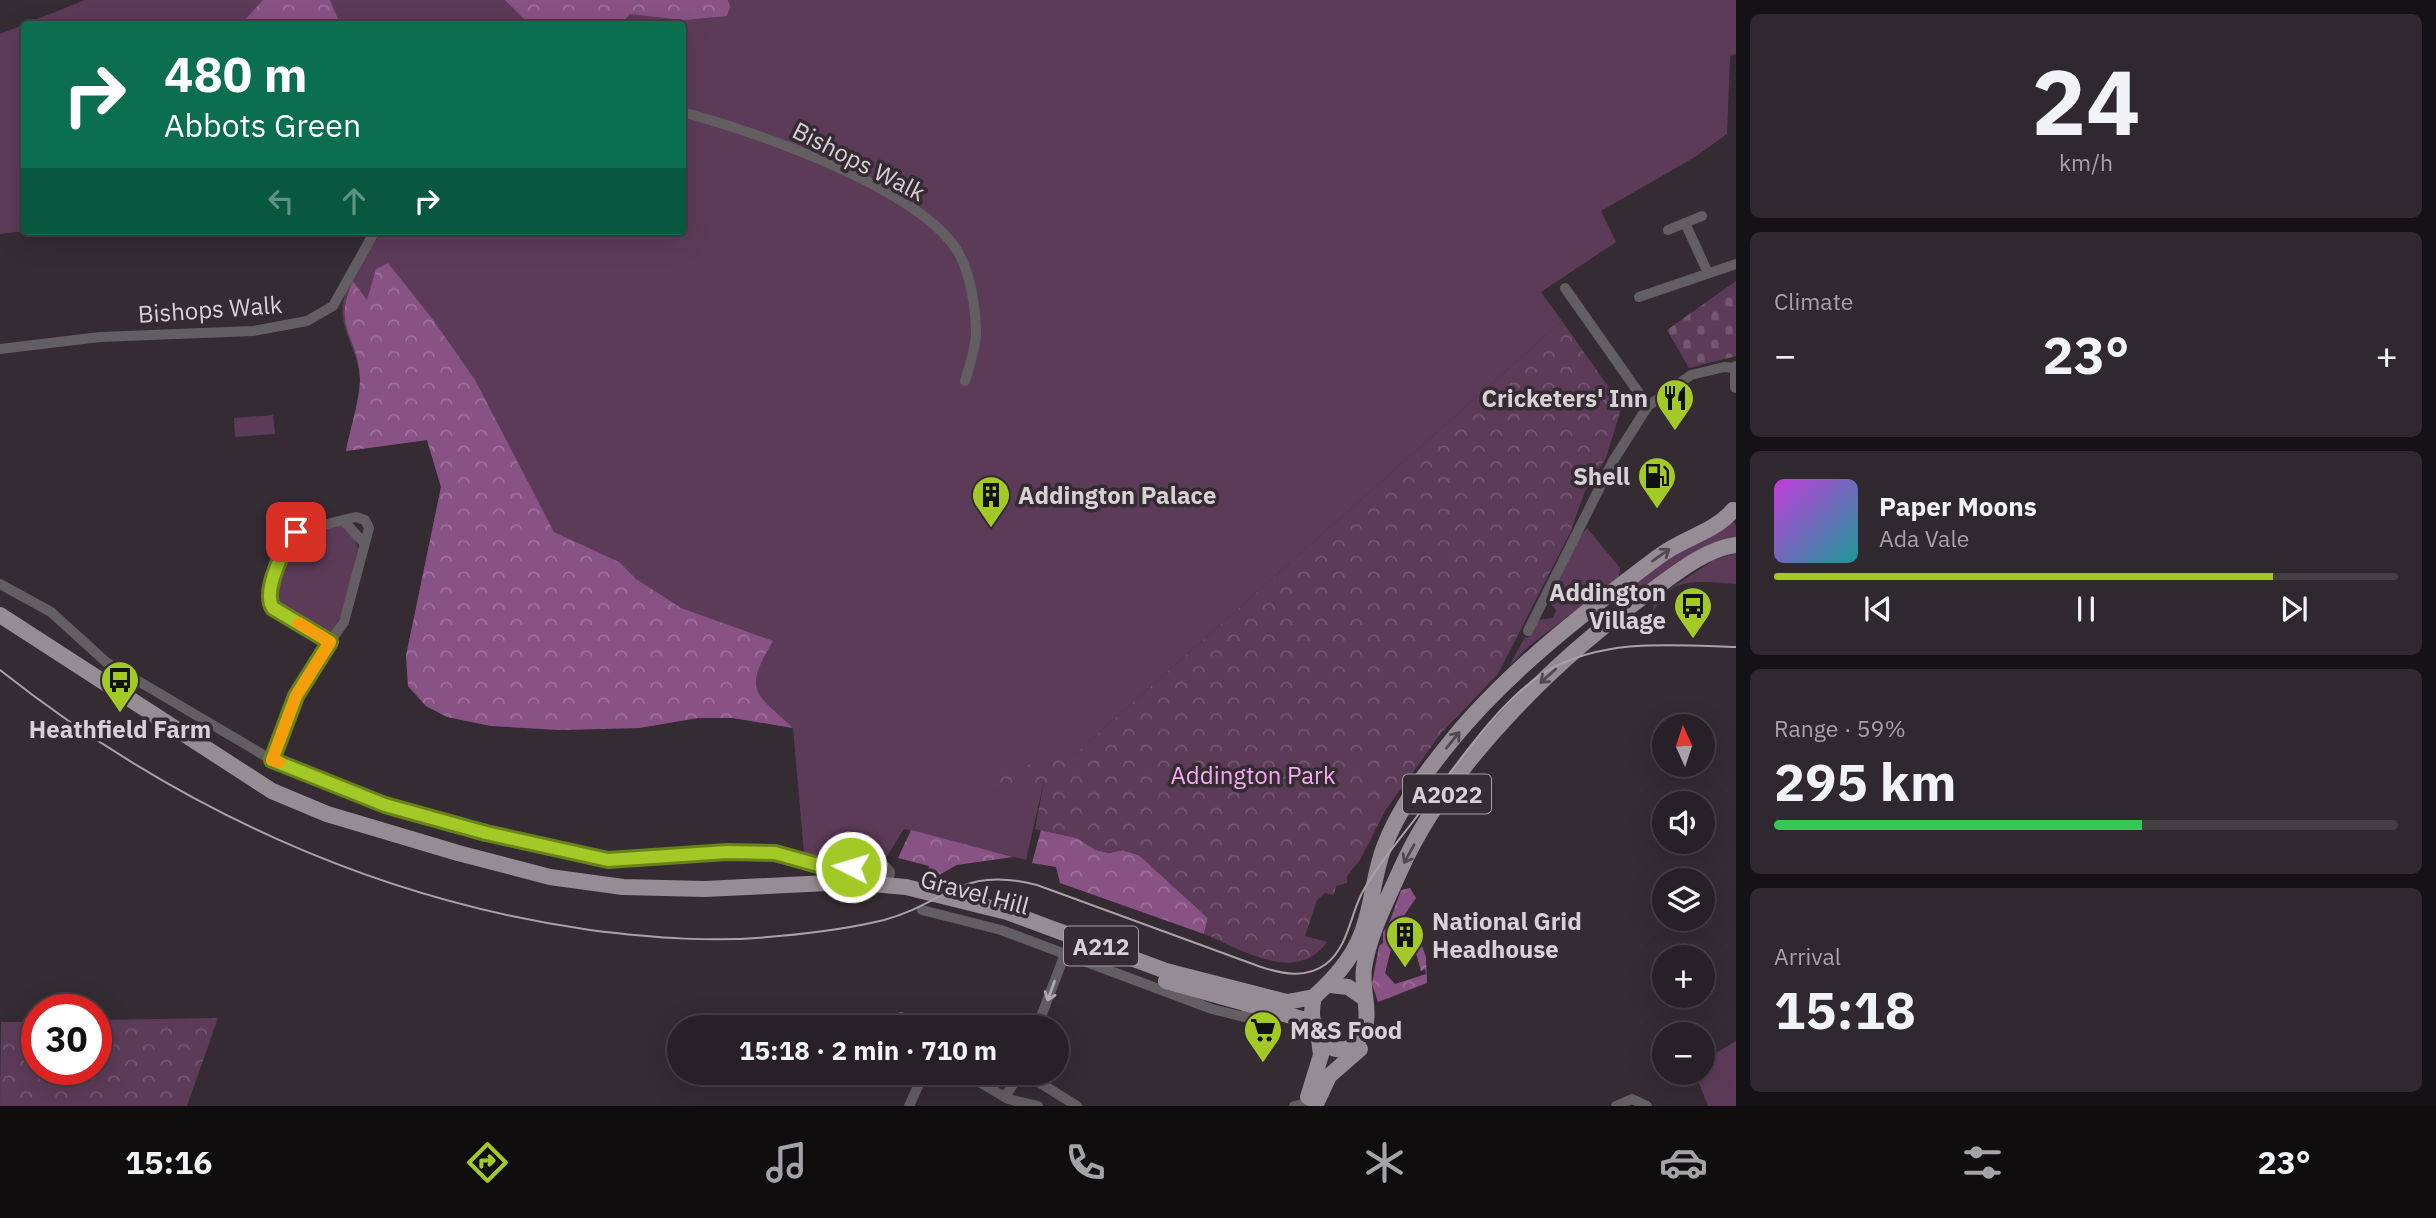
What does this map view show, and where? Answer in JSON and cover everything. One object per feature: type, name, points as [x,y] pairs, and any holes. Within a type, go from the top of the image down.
[{"type":"main road","name":"A2022","points":[[1330,985],[1343,969],[1360,936],[1382,851],[1399,816],[1452,741],[1495,692],[1533,658],[1659,556],[1723,522],[1735,511]]},
{"type":"main road","name":"A2022","points":[[1364,998],[1364,968],[1374,933],[1400,870],[1436,810],[1515,709],[1599,631],[1682,569],[1709,554],[1736,545]]},
{"type":"main road","name":"Gravel Hill","points":[[0,615],[238,770],[281,795],[327,814],[503,866],[576,882],[649,888],[731,888],[889,878],[1007,912],[1166,971],[1287,1002],[1314,998]]},
{"type":"main road","points":[[1533,658],[1552,652],[1584,633],[1599,631]]},
{"type":"main road","name":"Gravel Hill","points":[[78,664],[121,702],[212,764],[279,805],[337,827],[503,876],[558,889],[608,896],[692,899],[847,892],[903,897],[957,912],[1006,921],[1173,984],[1249,1008],[1302,1019],[1317,1033]]},
{"type":"main road","points":[[1330,985],[1348,987],[1364,998],[1367,1017],[1361,1047],[1329,1076],[1306,1105],[1319,1065],[1317,1033],[1311,1008],[1314,998],[1330,985]]},
{"type":"main road","points":[[1317,1033],[1330,1048],[1346,1049],[1356,1043],[1364,1029]]},
{"type":"street","name":"Bishops Walk","points":[[686,113],[740,127],[829,163],[895,198],[936,226],[957,252],[969,278],[976,336],[965,381]]},
{"type":"street","points":[[1668,230],[1702,216]]},
{"type":"street","points":[[1685,223],[1708,273]]},
{"type":"street","name":"Bishops Walk","points":[[0,349],[100,337],[253,331],[307,321],[333,306],[373,235]]},
{"type":"street","points":[[1639,298],[1736,264]]},
{"type":"street","points":[[1565,288],[1648,406]]},
{"type":"street","points":[[1528,631],[1613,461],[1648,406],[1690,375],[1724,367],[1736,368],[1736,387]]},
{"type":"street","points":[[272,760],[296,696],[344,622],[369,528],[365,520],[356,517],[296,532],[290,539],[267,594],[273,608],[330,642]]},
{"type":"street","points":[[344,520],[364,543]]},
{"type":"street","name":"Gravel Hill","points":[[0,599],[5,587],[51,612],[106,662],[272,760],[385,805],[486,833],[608,860],[727,852],[775,853],[818,865],[880,866],[889,878]]},
{"type":"street","points":[[1539,606],[1549,611]]},
{"type":"street","name":"Gravel Hill","points":[[922,910],[957,912],[1212,1009],[1239,1017],[1249,1008]]},
{"type":"street","points":[[1042,1015],[1065,954]]},
{"type":"street","points":[[909,1106],[919,1085]]},
{"type":"street","points":[[984,1085],[1005,1097],[1038,1106]]},
{"type":"street","points":[[1005,1097],[1014,1085]]},
{"type":"street","points":[[1042,1085],[1077,1106]]},
{"type":"street","points":[[1616,1106],[1626,1100],[1637,1099],[1647,1106]]},
{"type":"green space","points":[[85,0],[1736,0],[1736,54],[1730,56],[1727,134],[1695,157],[1601,211],[1616,242],[1541,292],[1562,321],[1075,754],[1040,764],[993,791],[1044,781],[1026,860],[904,829],[884,861],[833,861],[804,853],[793,728],[733,718],[698,718],[639,728],[559,730],[491,726],[447,717],[426,706],[408,686],[406,656],[441,487],[427,440],[346,451],[360,382],[342,312],[354,275],[379,235],[686,235],[686,21],[32,21]]},
{"type":"green space","points":[[263,0],[330,0],[339,21],[244,21]]},
{"type":"green space","points":[[505,0],[728,0],[730,7],[727,16],[683,20],[630,14],[623,21],[526,21]]},
{"type":"green space","points":[[21,25],[21,232],[0,234],[0,34]]},
{"type":"green space","points":[[388,263],[434,321],[475,380],[554,532],[619,562],[636,579],[681,608],[773,641],[758,671],[757,690],[769,706],[793,728],[733,718],[698,718],[639,728],[559,730],[491,726],[447,717],[426,706],[408,686],[406,656],[441,487],[427,440],[346,451],[360,381],[359,366],[346,322],[347,297],[353,281],[367,300],[376,269]]},
{"type":"green space","points":[[1736,281],[1736,356],[1689,368],[1667,330]]},
{"type":"green space","name":"Addington Park","points":[[1562,321],[1622,406],[1606,458],[1585,491],[1570,533],[1498,674],[1442,732],[1385,811],[1360,860],[1347,876],[1347,883],[1336,886],[1334,895],[1325,893],[1317,900],[1305,936],[1327,942],[1315,955],[1301,961],[1285,963],[1269,960],[1204,934],[1208,918],[1139,855],[1123,850],[1109,853],[1096,850],[1077,838],[1035,829],[1044,782],[993,791],[990,774],[1075,754]]},
{"type":"green space","points":[[273,415],[275,434],[235,437],[234,418]]},
{"type":"green space","points":[[1732,519],[1736,526],[1736,539],[1614,610],[1624,600],[1621,594],[1667,557]]},
{"type":"green space","points":[[341,525],[355,539],[358,549],[342,614],[332,631],[325,631],[298,620],[271,594],[293,542],[299,535]]},
{"type":"green space","points":[[1587,528],[1620,568],[1619,577],[1529,646],[1509,666],[1538,620],[1553,618],[1556,611],[1551,604],[1551,597],[1579,538]]},
{"type":"green space","points":[[1736,553],[1736,584],[1700,582],[1681,585],[1666,593],[1653,611],[1654,601],[1659,596],[1714,560]]},
{"type":"green space","points":[[911,830],[1013,857],[957,865],[930,880],[926,879],[929,866],[898,858]]},
{"type":"green space","points":[[1041,830],[1077,838],[1096,850],[1109,853],[1123,850],[1139,855],[1208,918],[1204,934],[1060,883],[1056,867],[1032,863]]},
{"type":"green space","points":[[1410,888],[1416,898],[1397,926],[1385,973],[1395,984],[1426,974],[1425,969],[1421,971],[1416,953],[1406,948],[1408,943],[1419,937],[1426,957],[1427,983],[1378,1002],[1372,984],[1379,946],[1383,943],[1383,932],[1388,926],[1401,890]]},
{"type":"green space","points":[[218,1018],[187,1106],[0,1106],[1,1022],[21,1022],[21,1085],[112,1085],[112,1020]]},
{"type":"green space","points":[[1736,1041],[1736,1106],[1708,1106],[1700,1085],[1715,1085],[1715,1054]]},
{"type":"tram line","points":[[0,670],[66,719],[134,764],[205,804],[278,839],[353,870],[430,895],[509,916],[637,935],[684,939],[755,938],[819,932],[871,923],[906,913],[972,883],[1011,880],[1037,885],[1261,967],[1294,974],[1318,969],[1333,957],[1344,940],[1362,893],[1382,861],[1480,734],[1531,682],[1571,660],[1617,648],[1664,645],[1736,647]]},
{"type":"slow traffic","points":[[279,762],[272,760],[296,696],[330,642],[299,623]]},
{"type":"place","name":"Cricketers' Inn","points":[[1675,432]]},
{"type":"place","name":"Shell","points":[[1657,510]]},
{"type":"place","name":"Addington Palace","points":[[991,529]]},
{"type":"place","name":"Addington Village","points":[[1693,640]]},
{"type":"place","name":"Heathfield Farm","points":[[120,714]]},
{"type":"place","name":"National Grid Headhouse","points":[[1405,969]]},
{"type":"place","name":"M&S Food","points":[[1263,1064]]},
{"type":"route","points":[[296,532],[290,539],[267,594],[268,601],[273,608],[330,642],[296,696],[272,760],[385,805],[486,833],[608,860],[727,852],[775,853],[818,865],[851,867]]}]
